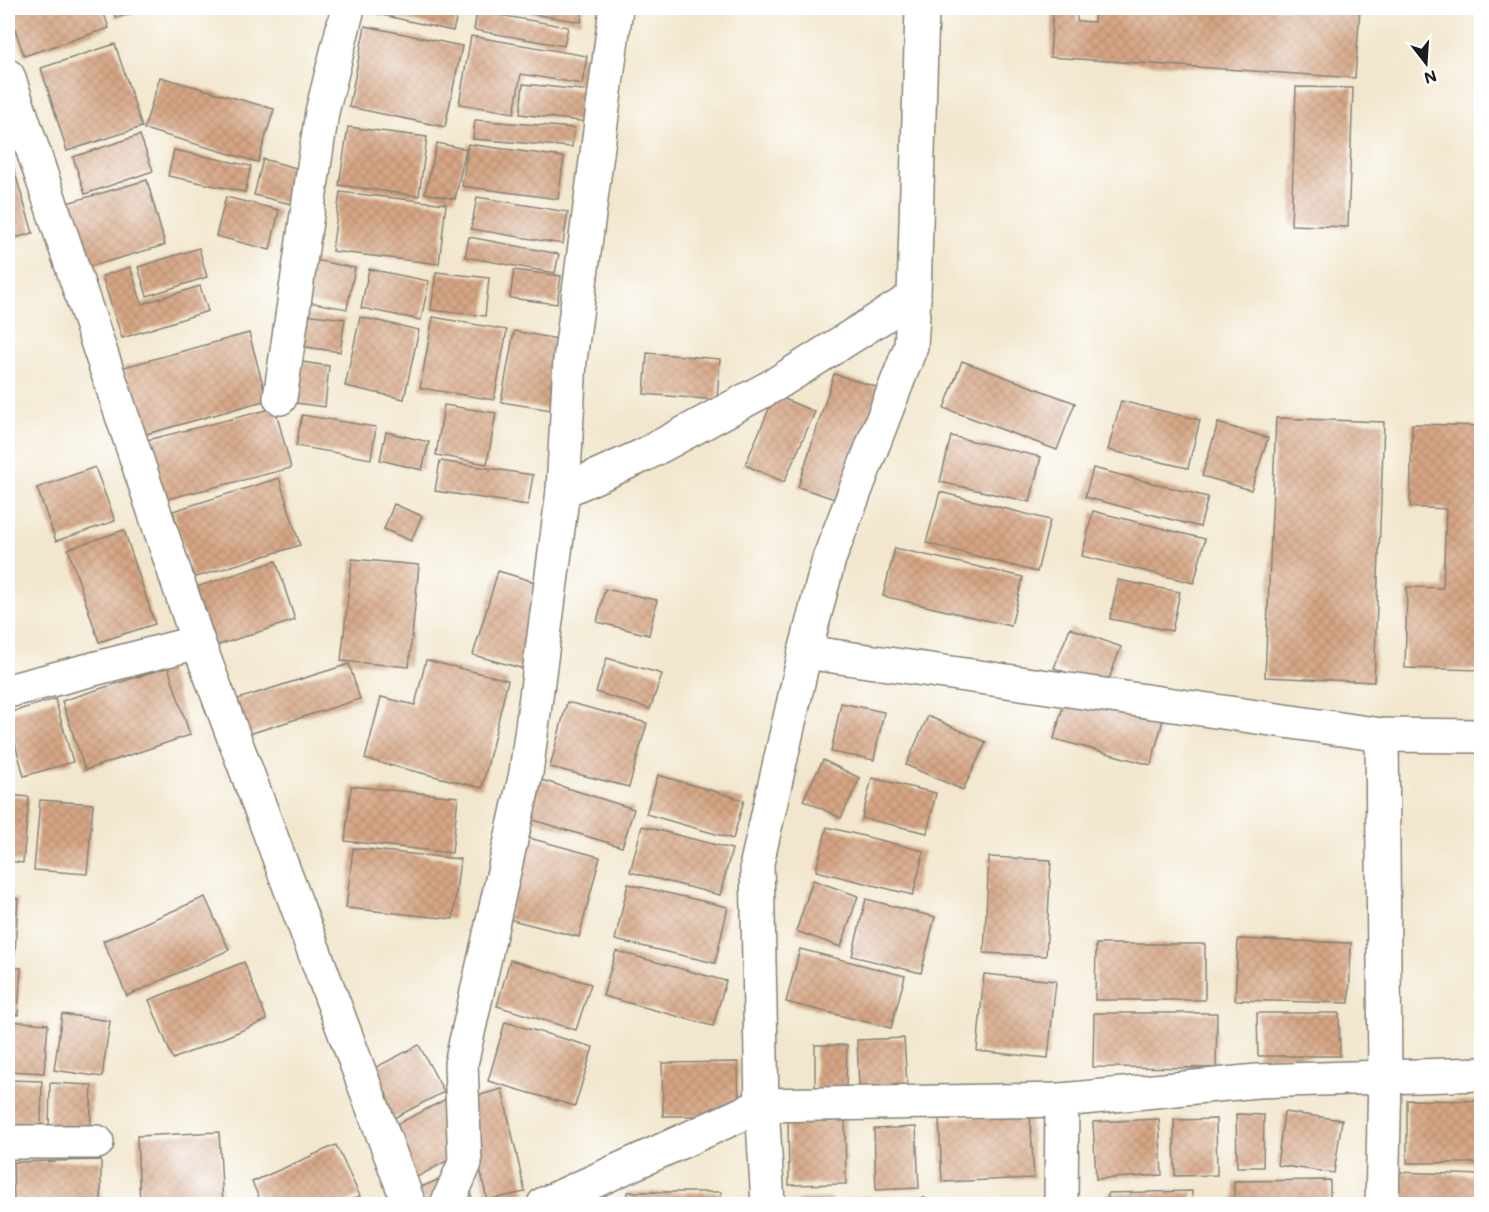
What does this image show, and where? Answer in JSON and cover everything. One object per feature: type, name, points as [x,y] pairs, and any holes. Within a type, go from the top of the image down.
[{"type":"street","points":[[280,398],[322,112],[348,8]]},
{"type":"street","points":[[447,1204],[465,1163],[461,1064],[526,773],[563,491],[570,360],[616,8]]},
{"type":"street","points":[[768,1204],[762,1105],[757,863],[829,558],[911,346],[922,8]]},
{"type":"street","points":[[8,76],[198,642],[409,1204]]},
{"type":"street","points":[[563,491],[642,456],[774,385],[914,297]]},
{"type":"street","points":[[8,691],[198,642]]},
{"type":"street","points":[[805,652],[1382,735],[1482,736]]},
{"type":"street","points":[[1382,735],[1385,1077],[1382,1204]]},
{"type":"street","points":[[544,1204],[762,1105],[1062,1100],[1257,1081],[1482,1074]]},
{"type":"street","points":[[1061,1204],[1062,1100]]},
{"type":"street","points":[[8,1142],[97,1142]]},
{"type":"building","points":[[8,8],[102,8],[109,28],[24,56]]},
{"type":"building","points":[[113,8],[148,8],[116,18]]},
{"type":"building","points":[[370,8],[459,8],[453,31],[369,12]]},
{"type":"building","points":[[502,8],[583,8],[581,22]]},
{"type":"building","points":[[1053,8],[1077,8],[1077,21],[1094,22],[1095,8],[1360,8],[1355,78],[1050,57]]},
{"type":"building","points":[[477,11],[568,27],[564,46],[474,30]]},
{"type":"building","points":[[365,26],[462,46],[445,127],[349,107]]},
{"type":"building","points":[[471,36],[587,56],[582,84],[521,74],[514,113],[459,104]]},
{"type":"building","points":[[115,44],[142,127],[67,151],[41,68]]},
{"type":"building","points":[[160,77],[274,109],[258,162],[144,129]]},
{"type":"building","points":[[523,84],[592,91],[588,122],[520,114]]},
{"type":"building","points":[[1296,87],[1353,88],[1348,227],[1291,225]]},
{"type":"building","points":[[475,120],[574,128],[572,147],[473,139]]},
{"type":"building","points":[[348,127],[427,137],[419,196],[339,185]]},
{"type":"building","points":[[140,135],[153,171],[85,194],[73,157]]},
{"type":"building","points":[[437,143],[466,149],[455,199],[425,193]]},
{"type":"building","points":[[468,144],[564,157],[558,199],[462,186]]},
{"type":"building","points":[[8,150],[33,233],[8,240]]},
{"type":"building","points":[[174,150],[251,166],[245,192],[168,176]]},
{"type":"building","points":[[263,159],[304,170],[295,205],[254,195]]},
{"type":"building","points":[[147,180],[165,245],[85,268],[67,203]]},
{"type":"building","points":[[340,192],[446,204],[439,264],[332,251]]},
{"type":"building","points":[[226,197],[279,210],[270,250],[216,236]]},
{"type":"building","points":[[477,197],[568,212],[563,244],[471,229]]},
{"type":"building","points":[[469,237],[559,254],[555,273],[465,257]]},
{"type":"building","points":[[199,248],[207,277],[147,296],[138,267]]},
{"type":"building","points":[[310,259],[355,268],[347,309],[302,301]]},
{"type":"building","points":[[130,267],[142,304],[200,286],[208,311],[122,338],[102,276]]},
{"type":"building","points":[[369,269],[429,281],[421,320],[361,308]]},
{"type":"building","points":[[514,270],[561,276],[557,304],[510,298]]},
{"type":"building","points":[[436,272],[489,278],[485,316],[431,310]]},
{"type":"building","points":[[304,314],[345,319],[340,352],[299,346]]},
{"type":"building","points":[[360,317],[419,330],[404,399],[345,386]]},
{"type":"building","points":[[433,317],[507,330],[494,400],[420,388]]},
{"type":"building","points":[[514,331],[563,340],[551,410],[501,402]]},
{"type":"building","points":[[249,333],[267,400],[143,435],[124,367]]},
{"type":"building","points":[[647,353],[720,359],[717,400],[644,394]]},
{"type":"building","points":[[295,361],[329,366],[325,407],[289,402]]},
{"type":"building","points":[[962,361],[1075,403],[1057,450],[944,408]]},
{"type":"building","points":[[834,374],[880,388],[844,502],[798,487]]},
{"type":"building","points":[[775,395],[815,412],[784,482],[745,465]]},
{"type":"building","points":[[1121,401],[1200,420],[1188,468],[1108,450]]},
{"type":"building","points":[[444,405],[496,413],[487,464],[436,455]]},
{"type":"building","points":[[275,408],[291,468],[163,500],[147,440]]},
{"type":"building","points":[[302,415],[376,427],[371,459],[296,446]]},
{"type":"building","points":[[1276,418],[1384,422],[1374,682],[1265,677]]},
{"type":"building","points":[[1218,423],[1268,438],[1251,490],[1202,476]]},
{"type":"building","points":[[1412,424],[1482,426],[1482,670],[1405,668],[1407,587],[1443,588],[1446,509],[1410,507]]},
{"type":"building","points":[[386,432],[429,442],[422,470],[380,460]]},
{"type":"building","points":[[951,436],[1041,457],[1030,502],[940,482]]},
{"type":"building","points":[[440,461],[533,475],[528,505],[435,491]]},
{"type":"building","points":[[95,467],[115,521],[56,541],[37,488]]},
{"type":"building","points":[[1093,468],[1208,497],[1200,527],[1085,497]]},
{"type":"building","points":[[279,478],[300,545],[193,578],[173,511]]},
{"type":"building","points":[[940,492],[1050,520],[1037,572],[926,543]]},
{"type":"building","points":[[394,504],[422,516],[411,541],[384,529]]},
{"type":"building","points":[[1093,511],[1205,539],[1194,583],[1082,556]]},
{"type":"building","points":[[124,530],[155,624],[99,642],[68,549]]},
{"type":"building","points":[[895,548],[1023,577],[1011,626],[883,596]]},
{"type":"building","points":[[352,559],[419,565],[409,667],[341,661]]},
{"type":"building","points":[[276,561],[295,620],[194,653],[175,594]]},
{"type":"building","points":[[498,571],[552,587],[528,670],[473,655]]},
{"type":"building","points":[[1118,580],[1180,592],[1172,631],[1110,619]]},
{"type":"building","points":[[605,589],[657,600],[649,635],[597,622]]},
{"type":"building","points":[[1070,628],[1121,647],[1106,687],[1054,668]]},
{"type":"building","points":[[607,658],[662,674],[650,709],[596,692]]},
{"type":"building","points":[[426,660],[508,680],[482,788],[365,759],[381,697],[415,705]]},
{"type":"building","points":[[349,664],[360,699],[233,739],[222,704]]},
{"type":"building","points":[[168,667],[190,735],[85,770],[62,701]]},
{"type":"building","points":[[1066,695],[1163,720],[1151,765],[1054,739]]},
{"type":"building","points":[[55,699],[73,762],[24,776],[8,713]]},
{"type":"building","points":[[567,702],[647,723],[629,787],[550,767]]},
{"type":"building","points":[[841,703],[884,712],[874,760],[831,752]]},
{"type":"building","points":[[928,716],[986,742],[963,790],[906,765]]},
{"type":"building","points":[[8,760],[12,774],[8,776]]},
{"type":"building","points":[[823,760],[860,778],[841,818],[803,800]]},
{"type":"building","points":[[658,775],[744,800],[733,839],[646,814]]},
{"type":"building","points":[[532,777],[634,809],[622,847],[520,816]]},
{"type":"building","points":[[872,778],[936,793],[927,833],[862,818]]},
{"type":"building","points":[[351,786],[458,797],[452,853],[345,841]]},
{"type":"building","points":[[8,795],[29,797],[23,863],[8,861]]},
{"type":"building","points":[[40,800],[93,804],[87,874],[34,870]]},
{"type":"building","points":[[642,826],[732,849],[720,895],[630,872]]},
{"type":"building","points":[[827,827],[924,851],[913,895],[816,871]]},
{"type":"building","points":[[529,838],[600,857],[579,937],[508,919]]},
{"type":"building","points":[[353,848],[460,859],[453,919],[346,908]]},
{"type":"building","points":[[989,857],[1051,860],[1046,956],[984,953]]},
{"type":"building","points":[[813,880],[858,896],[841,947],[796,931]]},
{"type":"building","points":[[628,884],[728,907],[715,963],[615,940]]},
{"type":"building","points":[[205,897],[229,950],[127,996],[103,941]]},
{"type":"building","points":[[8,898],[18,899],[15,953],[8,952]]},
{"type":"building","points":[[866,899],[935,917],[921,973],[852,956]]},
{"type":"building","points":[[1238,939],[1351,943],[1349,1003],[1235,1000]]},
{"type":"building","points":[[1096,944],[1205,944],[1205,1000],[1095,1000]]},
{"type":"building","points":[[800,949],[905,976],[891,1028],[786,1002]]},
{"type":"building","points":[[616,951],[726,981],[713,1026],[603,996]]},
{"type":"building","points":[[510,960],[591,984],[576,1030],[497,1006]]},
{"type":"building","points":[[244,962],[267,1020],[173,1059],[149,1000]]},
{"type":"building","points":[[8,967],[21,968],[18,1015],[8,1014]]},
{"type":"building","points":[[984,974],[1056,981],[1048,1058],[977,1051]]},
{"type":"building","points":[[1094,1013],[1217,1013],[1216,1068],[1093,1067]]},
{"type":"building","points":[[1257,1013],[1339,1013],[1340,1056],[1258,1056]]},
{"type":"building","points":[[62,1014],[110,1021],[102,1077],[54,1070]]},
{"type":"building","points":[[8,1021],[48,1024],[44,1073],[8,1071]]},
{"type":"building","points":[[505,1022],[593,1047],[575,1106],[488,1081]]},
{"type":"building","points":[[904,1038],[907,1084],[859,1087],[857,1040]]},
{"type":"building","points":[[419,1045],[444,1092],[375,1128],[351,1080]]},
{"type":"building","points":[[815,1045],[847,1045],[846,1090],[815,1089]]},
{"type":"building","points":[[738,1062],[739,1116],[663,1116],[662,1063]]},
{"type":"building","points":[[8,1080],[42,1081],[41,1128],[8,1126]]},
{"type":"building","points":[[50,1083],[92,1085],[90,1133],[49,1131]]},
{"type":"building","points":[[502,1089],[525,1192],[487,1200],[465,1099]]},
{"type":"building","points":[[446,1099],[471,1148],[406,1183],[380,1133]]},
{"type":"building","points":[[1407,1100],[1482,1101],[1482,1163],[1407,1163]]},
{"type":"building","points":[[1284,1112],[1342,1120],[1334,1173],[1277,1165]]},
{"type":"building","points":[[1030,1114],[1034,1178],[942,1182],[939,1119]]},
{"type":"building","points":[[1236,1114],[1264,1115],[1263,1167],[1237,1167]]},
{"type":"building","points":[[845,1118],[846,1184],[789,1185],[788,1119]]},
{"type":"building","points":[[1159,1119],[1162,1175],[1096,1179],[1093,1122]]},
{"type":"building","points":[[1216,1119],[1217,1175],[1175,1176],[1174,1120]]},
{"type":"building","points":[[916,1127],[919,1188],[876,1190],[874,1129]]},
{"type":"building","points":[[219,1132],[223,1204],[140,1204],[137,1136]]},
{"type":"building","points":[[336,1145],[360,1196],[340,1204],[262,1204],[252,1182]]},
{"type":"building","points":[[101,1160],[101,1204],[14,1204],[13,1162]]},
{"type":"building","points":[[460,1170],[475,1204],[413,1204],[408,1193]]},
{"type":"building","points":[[1396,1172],[1482,1175],[1482,1204],[1395,1204]]},
{"type":"building","points":[[1330,1180],[1330,1204],[1234,1204],[1234,1181]]},
{"type":"building","points":[[1192,1191],[1192,1204],[1108,1204],[1108,1193]]},
{"type":"building","points":[[627,1192],[721,1192],[721,1204],[627,1204]]},
{"type":"building","points":[[833,1198],[833,1204],[797,1204],[797,1200]]},
{"type":"building","points":[[925,1198],[925,1204],[837,1204],[837,1201]]}]
